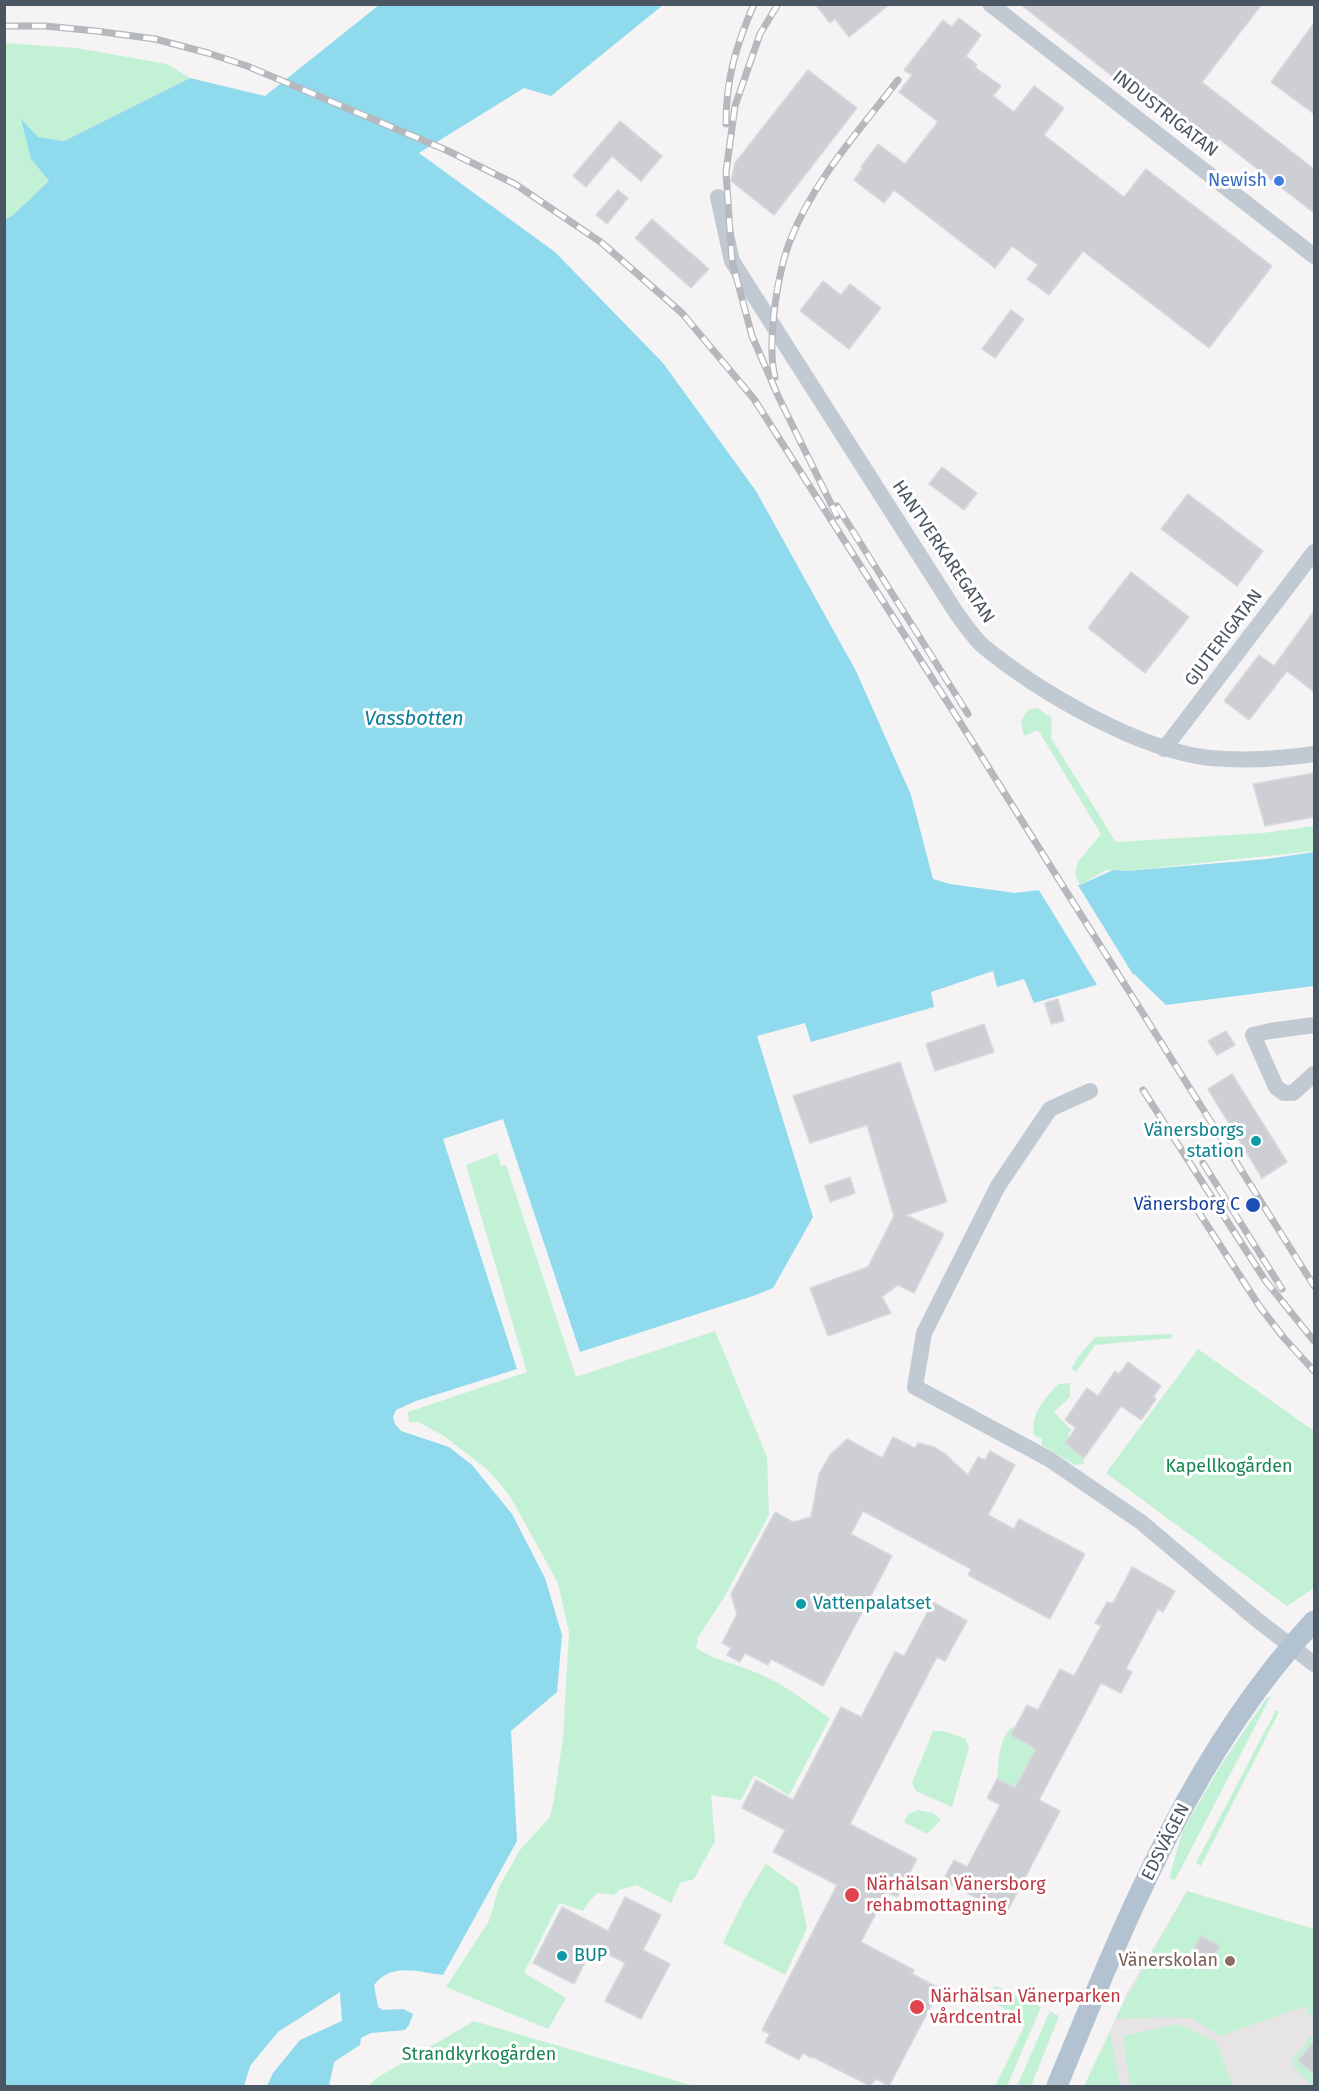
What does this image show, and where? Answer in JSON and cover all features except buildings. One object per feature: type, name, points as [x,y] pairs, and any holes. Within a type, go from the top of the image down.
[{"type":"main road","name":"EDSVÄGEN","points":[[1057,2086],[1143,1886],[1201,1774],[1230,1727],[1291,1646],[1314,1621]]},
{"type":"street","name":"INDUSTRIGATAN","points":[[990,4],[1314,256]]},
{"type":"street","name":"HANTVERKAREGATAN","points":[[718,197],[732,261],[957,614],[982,644],[1032,682],[1114,728],[1164,748],[1210,758],[1274,760],[1314,754]]},
{"type":"street","name":"GJUTERIGATAN","points":[[1164,748],[1314,552]]},
{"type":"street","points":[[1314,1025],[1253,1035],[1276,1087],[1284,1094],[1293,1093],[1314,1074]]},
{"type":"street","points":[[1090,1091],[1050,1109],[998,1186],[924,1333],[915,1388],[1049,1459],[1141,1522],[1256,1619],[1314,1664]]},
{"type":"shaded area","name":"Vänerskolan","points":[[1187,1891],[1314,1931],[1314,2086],[1085,2086],[1128,1991]]},
{"type":"green space","points":[[4,43],[76,48],[167,64],[190,78],[64,141],[38,137],[22,121],[31,159],[49,181],[5,220]]},
{"type":"green space","points":[[1037,708],[1052,718],[1051,738],[1116,842],[1263,833],[1314,826],[1314,851],[1126,871],[1106,870],[1080,885],[1075,874],[1078,862],[1101,834],[1038,730],[1024,736],[1021,721],[1028,710]]},
{"type":"green space","points":[[497,1153],[501,1166],[506,1165],[576,1377],[715,1331],[767,1457],[769,1515],[723,1599],[698,1637],[696,1648],[774,1681],[830,1718],[789,1795],[754,1775],[741,1800],[711,1795],[715,1841],[694,1879],[680,1883],[671,1903],[637,1885],[619,1890],[614,1895],[597,1893],[583,1911],[559,1903],[524,1973],[566,1998],[548,2029],[446,1987],[489,1921],[499,1887],[520,1850],[550,1817],[563,1738],[569,1632],[558,1583],[510,1496],[488,1470],[444,1436],[418,1422],[409,1422],[408,1412],[527,1372],[466,1165]]},
{"type":"green space","points":[[1171,1334],[1173,1338],[1095,1345],[1076,1372],[1071,1369],[1095,1337]]},
{"type":"green space","name":"Kapellkogården","points":[[1198,1349],[1314,1431],[1314,1588],[1287,1606],[1106,1473]]},
{"type":"green space","points":[[1070,1383],[1070,1397],[1054,1412],[1071,1430],[1065,1443],[1084,1458],[1084,1464],[1075,1465],[1042,1445],[1042,1439],[1034,1435],[1035,1420],[1043,1401],[1058,1384]]},
{"type":"green space","points":[[1271,1696],[1175,1880],[1169,1878],[1183,1830],[1219,1768],[1266,1699]]},
{"type":"green space","points":[[1276,1710],[1279,1712],[1201,1866],[1196,1863]]},
{"type":"green space","points":[[1012,1727],[1014,1728],[1011,1735],[1036,1749],[1018,1781],[1020,1791],[997,1779],[1004,1738]]},
{"type":"green space","points":[[933,1731],[943,1731],[966,1739],[969,1748],[952,1807],[916,1791],[912,1783]]},
{"type":"green space","points":[[918,1810],[933,1813],[941,1820],[927,1834],[904,1822],[908,1814]]},
{"type":"green space","points":[[766,1864],[798,1887],[807,1928],[785,1975],[723,1943],[745,1898]]},
{"type":"green space","points":[[1187,1891],[1314,1929],[1314,2015],[1309,2015],[1306,2006],[1220,2036],[1191,2018],[1115,2019]]},
{"type":"green space","points":[[995,1986],[1041,2007],[1007,2086],[995,2086],[1025,2025],[1010,2012],[991,2001],[989,1996]]},
{"type":"green space","points":[[1050,2011],[1059,2016],[1031,2086],[1017,2086]]},
{"type":"green space","name":"Strandkyrkogården","points":[[474,2021],[694,2086],[369,2086],[375,2079]]},
{"type":"green space","points":[[1178,2024],[1216,2042],[1233,2086],[1130,2086],[1123,2036]]},
{"type":"green space","points":[[1110,2031],[1120,2086],[1084,2086]]},
{"type":"green space","points":[[1314,2035],[1313,2086],[1295,2069],[1292,2060],[1306,2044],[1307,2039]]},
{"type":"water","name":"Vassbotten","points":[[379,5],[663,5],[551,96],[524,88],[419,153],[555,252],[663,363],[756,491],[856,671],[911,795],[933,879],[950,884],[1015,893],[1080,885],[1113,870],[1126,871],[1267,859],[1314,852],[1314,986],[1166,1005],[1134,974],[1034,1003],[1024,979],[997,987],[993,971],[931,992],[934,1007],[811,1042],[805,1023],[757,1036],[813,1217],[773,1288],[580,1352],[503,1119],[443,1139],[517,1369],[416,1401],[396,1410],[393,1417],[401,1431],[449,1447],[472,1465],[512,1514],[545,1578],[562,1635],[557,1692],[511,1731],[517,1841],[443,1975],[397,1971],[389,1973],[374,1985],[378,2007],[383,2010],[403,2009],[413,2014],[409,2025],[405,2030],[371,2033],[361,2038],[360,2045],[334,2062],[329,2086],[267,2086],[273,2073],[300,2040],[342,2021],[340,1992],[278,2032],[250,2066],[244,2086],[5,2086],[4,220],[13,215],[49,181],[31,159],[21,119],[38,137],[64,141],[190,78],[265,96]]},
{"type":"pier","points":[[1076,882],[1137,981],[1133,977],[1099,988],[1037,887]]},
{"type":"railway","points":[[726,124],[726,107],[733,63],[754,4]]},
{"type":"railway","points":[[778,4],[760,34],[735,106],[726,172],[732,261],[752,336],[779,398],[837,516]]},
{"type":"railway","points":[[4,26],[45,26],[96,31],[155,39],[208,53],[247,66],[446,150],[515,184],[602,243],[682,313],[754,399],[1314,1286]]},
{"type":"railway","points":[[775,377],[772,353],[774,313],[780,276],[790,241],[824,177],[898,80]]},
{"type":"railway","points":[[837,506],[968,714]]},
{"type":"railway","points":[[1143,1090],[1265,1280],[1314,1341]]},
{"type":"railway","points":[[1203,1163],[1282,1289]]},
{"type":"railway","points":[[1196,1208],[1260,1307],[1314,1371]]},
{"type":"place","name":"Newish","points":[[1279,181]]},
{"type":"place","name":"Vänersborgs station","points":[[1256,1141]]},
{"type":"place","name":"Vänersborg C","points":[[1253,1205]]},
{"type":"place","name":"Vattenpalatset","points":[[801,1604]]},
{"type":"place","name":"Närhälsan Vänersborg rehabmottagning","points":[[852,1895]]},
{"type":"place","name":"BUP","points":[[562,1956]]},
{"type":"place","name":"Vänerskolan","points":[[1230,1961]]},
{"type":"place","name":"Närhälsan Vänerparken vårdcentral","points":[[917,2007]]}]
